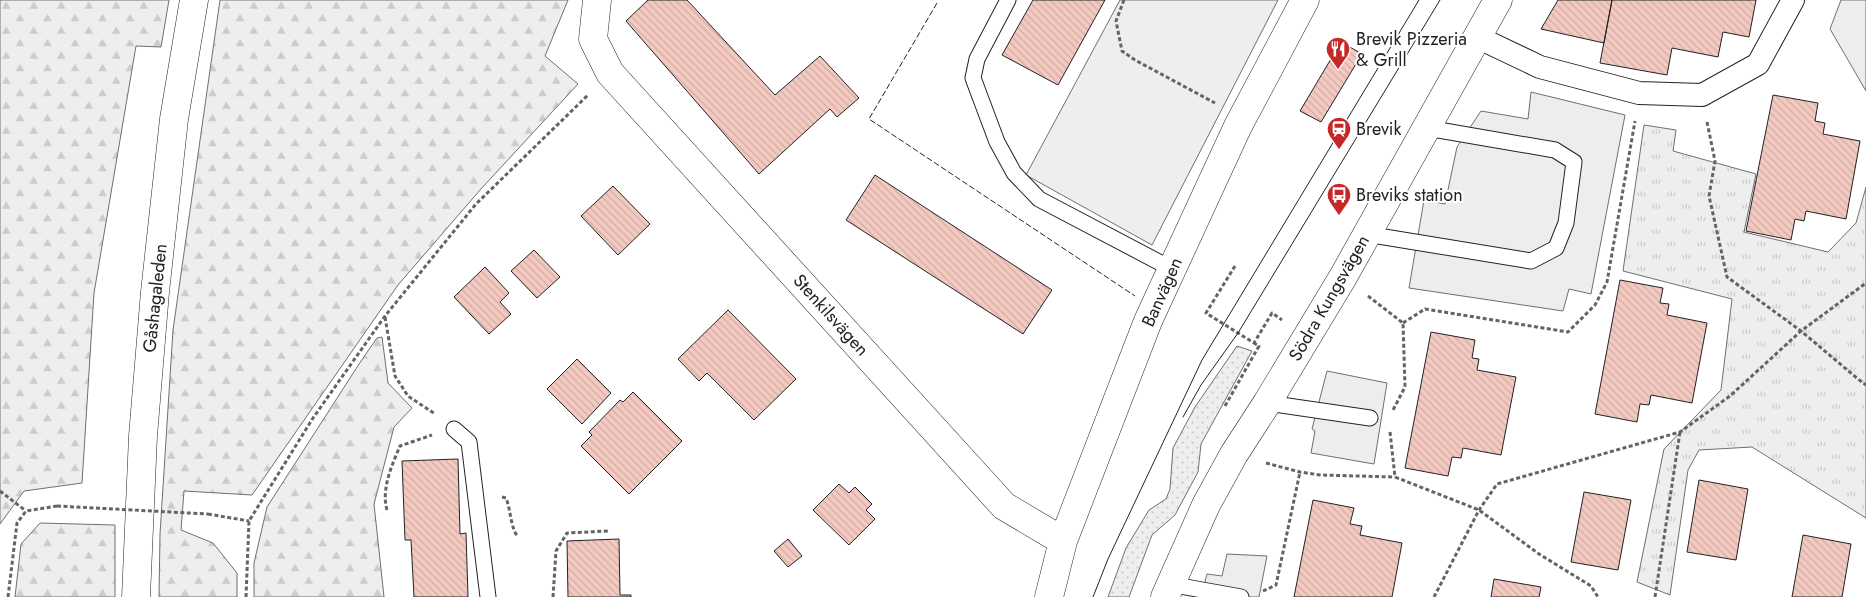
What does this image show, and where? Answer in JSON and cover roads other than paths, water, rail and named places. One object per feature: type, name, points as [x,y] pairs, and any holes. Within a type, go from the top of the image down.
[{"type":"street","name":"Gåshagaleden","points":[[136,597],[143,436],[155,292],[174,119],[194,0]]},
{"type":"street","name":"Stenkilsvägen","points":[[597,0],[594,39],[610,73],[1004,506],[1063,541]]},
{"type":"street","name":"Banvägen","points":[[1049,597],[1063,541],[1148,321],[1242,117],[1305,0]]},
{"type":"street","name":"Södra Kungsvägen","points":[[1167,590],[1206,505],[1234,454],[1268,402],[1343,277],[1498,0]]},
{"type":"street","points":[[1477,37],[1540,67],[1640,93],[1702,95],[1758,64],[1793,0]]},
{"type":"lane","points":[[1008,0],[976,59],[974,78],[997,142],[1014,173],[1039,199],[1172,269]]},
{"type":"lane","points":[[1366,234],[1530,261],[1556,248],[1566,223],[1574,162],[1555,150],[1427,128]]},
{"type":"lane","points":[[1268,402],[1370,418]]},
{"type":"lane","points":[[454,429],[469,442],[488,597]]},
{"type":"lane","points":[[1167,590],[1241,597]]},
{"type":"tram line","points":[[1093,597],[1108,559],[1202,360],[1419,0]]},
{"type":"tram line","points":[[1183,417],[1201,385],[1238,333],[1440,0]]},
{"type":"place","name":"Brevik Pizzeria & Grill","points":[[1338,70]]},
{"type":"place","name":"Brevik","points":[[1339,150]]},
{"type":"place","name":"Breviks station","points":[[1339,216]]}]
